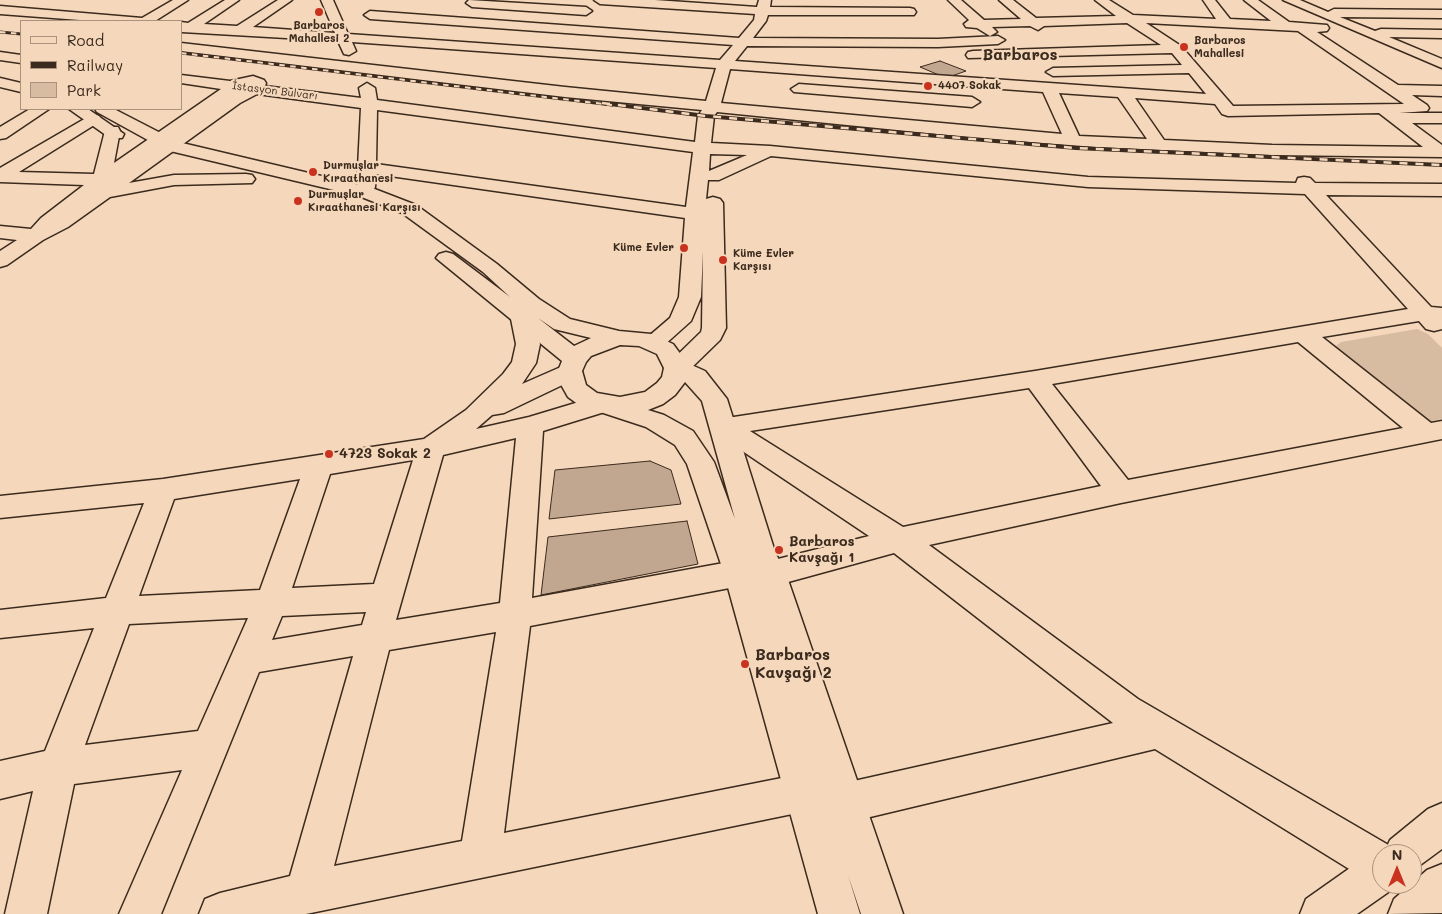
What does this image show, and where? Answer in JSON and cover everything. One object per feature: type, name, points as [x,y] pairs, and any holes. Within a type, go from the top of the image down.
[{"type":"main road","points":[[4,11],[29,0]]},
{"type":"main road","points":[[148,20],[182,0]]},
{"type":"main road","points":[[184,28],[233,0]]},
{"type":"main road","points":[[240,30],[286,0]]},
{"type":"main road","points":[[327,0],[342,37],[359,69],[369,100],[369,168],[365,192]]},
{"type":"main road","points":[[542,52],[596,0]]},
{"type":"main road","points":[[600,0],[764,6],[825,6],[916,24]]},
{"type":"main road","points":[[900,0],[916,24],[939,50]]},
{"type":"main road","points":[[954,0],[983,24],[1013,54],[1022,67]]},
{"type":"main road","points":[[1005,0],[1071,52]]},
{"type":"main road","points":[[1101,0],[1176,49],[1225,105],[1272,150]]},
{"type":"main road","points":[[1209,0],[1226,23]]},
{"type":"main road","points":[[1249,0],[1287,27]]},
{"type":"main road","points":[[1249,0],[1290,0],[1442,64]]},
{"type":"main road","points":[[1431,0],[1442,5]]},
{"type":"main road","points":[[449,21],[472,2],[586,11]]},
{"type":"main road","points":[[626,33],[654,2]]},
{"type":"main road","points":[[682,38],[709,3]]},
{"type":"main road","points":[[45,20],[76,4]]},
{"type":"main road","points":[[100,18],[124,4]]},
{"type":"main road","points":[[342,37],[383,5]]},
{"type":"main road","points":[[654,342],[680,321],[690,297],[695,214],[693,169],[708,141],[715,117],[712,107],[724,65],[758,24],[764,6]]},
{"type":"main road","points":[[1064,10],[1119,51]]},
{"type":"main road","points":[[4,11],[125,20]]},
{"type":"main road","points":[[1318,12],[1442,14]]},
{"type":"main road","points":[[956,25],[1131,19],[1442,34]]},
{"type":"main road","points":[[363,21],[449,21],[744,42],[1013,54],[1176,49]]},
{"type":"main road","points":[[758,24],[916,24]]},
{"type":"main road","points":[[184,28],[342,37],[1152,95],[1225,105],[1421,108],[1303,28]]},
{"type":"main road","points":[[269,58],[303,35]]},
{"type":"main road","points":[[939,50],[998,40]]},
{"type":"main road","points":[[182,47],[565,92],[977,133],[1159,145],[1272,150],[1442,152]]},
{"type":"main road","points":[[0,48],[20,51]]},
{"type":"main road","points":[[0,56],[20,59]]},
{"type":"main road","points":[[588,68],[600,56]]},
{"type":"main road","points":[[631,99],[659,60]]},
{"type":"main road","points":[[1073,140],[1040,88],[1027,73],[1194,70]]},
{"type":"main road","name":"İstasyon Bulvarı","points":[[182,71],[291,92],[369,100]]},
{"type":"main road","points":[[0,75],[20,79]]},
{"type":"main road","points":[[876,123],[895,77]]},
{"type":"main road","points":[[182,79],[205,82],[228,95],[291,92]]},
{"type":"main road","points":[[565,92],[576,80]]},
{"type":"main road","points":[[0,82],[20,88]]},
{"type":"main road","points":[[719,82],[738,84]]},
{"type":"main road","points":[[967,83],[977,133]]},
{"type":"main road","name":"İstasyon Bulvarı","points":[[228,95],[254,84],[369,100]]},
{"type":"main road","points":[[1013,85],[1016,105]]},
{"type":"main road","points":[[788,88],[886,97],[972,102]]},
{"type":"main road","points":[[1395,90],[1442,91]]},
{"type":"main road","points":[[1123,93],[1159,145]]},
{"type":"main road","points":[[0,260],[36,236],[61,223],[99,189],[166,143],[228,95]]},
{"type":"main road","points":[[1152,95],[1163,108]]},
{"type":"main road","points":[[369,100],[644,140],[708,141],[1442,190]]},
{"type":"main road","points":[[369,100],[708,141],[770,151],[1088,182],[1305,182],[1442,179]]},
{"type":"main road","points":[[1382,108],[1442,152]]},
{"type":"main road","points":[[0,134],[39,110]]},
{"type":"main road","points":[[0,507],[163,490],[431,448],[530,426],[602,404],[629,405],[654,398],[666,390],[674,379],[676,368],[669,353],[654,342],[620,338],[562,324],[531,304],[490,268],[409,209],[365,192],[166,143],[98,114],[81,110]]},
{"type":"main road","points":[[98,114],[112,131],[149,154],[378,214],[409,228],[522,319],[572,365]]},
{"type":"main road","points":[[0,177],[98,114]]},
{"type":"main road","points":[[1398,118],[1442,118]]},
{"type":"main road","points":[[99,189],[112,131]]},
{"type":"main road","points":[[644,140],[693,169],[770,151]]},
{"type":"main road","points":[[369,168],[695,214]]},
{"type":"main road","points":[[676,368],[708,340],[714,328],[693,169]]},
{"type":"main road","points":[[0,177],[99,189],[130,187],[174,180],[246,179]]},
{"type":"main road","points":[[1305,182],[1433,314],[1442,332]]},
{"type":"main road","points":[[0,232],[36,236]]},
{"type":"main road","points":[[723,426],[1035,379],[1433,314]]},
{"type":"main road","points":[[476,416],[512,380],[524,363],[528,344],[522,319]]},
{"type":"main road","points":[[1304,335],[1434,432]]},
{"type":"main road","points":[[306,893],[377,637],[386,597],[431,448],[476,416],[572,365],[594,345],[620,338]]},
{"type":"main road","points":[[572,365],[571,381],[577,391],[588,399],[654,421],[684,438],[700,462],[755,574],[845,804],[882,914]]},
{"type":"main road","points":[[676,368],[696,377],[714,399],[723,426],[760,552],[755,574],[802,793],[839,914]]},
{"type":"main road","points":[[1035,379],[1121,492]]},
{"type":"main road","points":[[480,858],[515,615],[530,426]]},
{"type":"main road","points":[[723,426],[899,540],[1125,711],[1372,859]]},
{"type":"main road","points":[[247,659],[755,574],[899,540],[1121,492],[1434,432]]},
{"type":"main road","points":[[140,914],[271,603],[318,467]]},
{"type":"main road","points":[[26,914],[58,767],[163,490]]},
{"type":"main road","points":[[0,624],[118,611],[386,597]]},
{"type":"main road","points":[[845,804],[1158,731]]},
{"type":"main road","points":[[0,780],[58,767],[210,748]]},
{"type":"main road","points":[[220,914],[306,893],[802,793]]},
{"type":"main road","points":[[1416,844],[1442,823]]},
{"type":"main road","points":[[1321,914],[1372,878]]},
{"type":"main road","points":[[1409,914],[1442,885]]},
{"type":"green space","points":[[1417,329],[1428,334],[1442,348],[1442,419],[1427,422],[1416,418],[1336,346],[1341,342]]},
{"type":"building","points":[[940,61],[966,71],[946,78],[920,67]]},
{"type":"building","points":[[650,461],[671,470],[681,504],[549,519],[555,470]]},
{"type":"building","points":[[687,521],[698,564],[541,595],[548,537]]},
{"type":"railway","points":[[0,32],[20,34]]},
{"type":"railway","points":[[182,53],[612,105]]},
{"type":"railway","points":[[602,103],[706,116],[1076,148],[1442,165]]},
{"type":"place","name":"Barbaros Mahallesi 2","points":[[319,12]]},
{"type":"place","name":"Barbaros Mahallesi","points":[[1184,47]]},
{"type":"place","name":"4407 Sokak","points":[[928,86]]},
{"type":"place","name":"Durmuşlar Kıraathanesi","points":[[313,172]]},
{"type":"place","name":"Durmuşlar Kıraathanesi Karşısı","points":[[298,201]]},
{"type":"place","name":"Küme Evler","points":[[684,248]]},
{"type":"place","name":"Küme Evler Karşısı","points":[[723,260]]},
{"type":"place","name":"4723 Sokak 2","points":[[329,454]]},
{"type":"place","name":"Barbaros Kavşağı 1","points":[[779,550]]},
{"type":"place","name":"Barbaros Kavşağı 2","points":[[745,664]]},
{"type":"district","name":"Barbaros","points":[[1020,55]]}]
